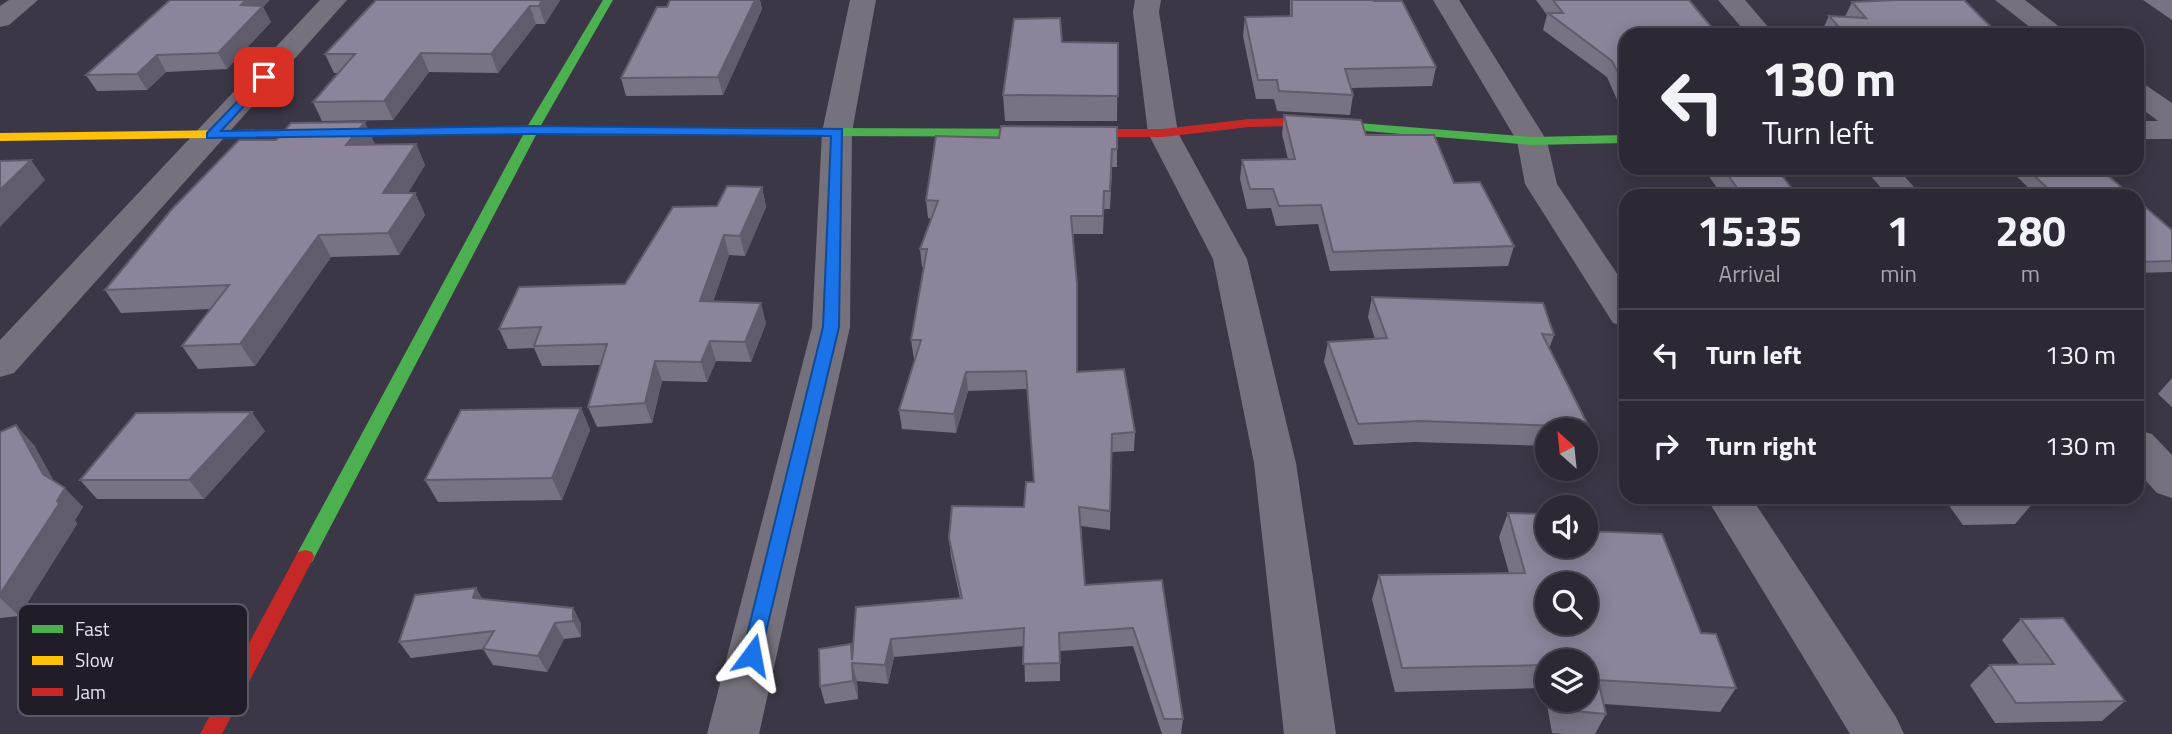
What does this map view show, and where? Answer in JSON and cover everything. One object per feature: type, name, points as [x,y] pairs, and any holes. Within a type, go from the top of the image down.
[{"type":"street","points":[[0,19],[25,0]]},
{"type":"street","points":[[0,364],[334,0]]},
{"type":"street","points":[[248,664],[532,130],[608,0]]},
{"type":"street","points":[[733,734],[831,327],[837,132],[863,0]]},
{"type":"street","points":[[1148,0],[1146,12],[1163,133],[1230,259],[1275,464],[1310,734]]},
{"type":"street","points":[[1446,0],[1532,141],[1541,184],[1619,304]]},
{"type":"street","points":[[1731,0],[1756,28]]},
{"type":"street","points":[[2008,0],[2047,28]]},
{"type":"street","points":[[2144,97],[2172,117]]},
{"type":"street","points":[[0,136],[532,130],[1163,133],[1249,123],[1290,122],[1532,141],[1619,139]]},
{"type":"street","points":[[2144,130],[2172,130]]},
{"type":"street","points":[[1886,175],[1900,189]]},
{"type":"street","points":[[2144,452],[2172,482]]},
{"type":"street","points":[[1732,504],[1878,734]]},
{"type":"street","points":[[211,734],[221,716]]},
{"type":"building","points":[[170,0],[246,0],[241,5],[263,6],[218,53],[157,55],[137,74],[86,75]]},
{"type":"building","points":[[376,0],[542,0],[539,6],[530,6],[491,54],[421,53],[384,101],[313,102],[355,54],[325,54]]},
{"type":"building","points":[[670,0],[755,0],[718,77],[621,78],[657,7],[667,7]]},
{"type":"building","points":[[1292,0],[1402,1],[1436,67],[1345,69],[1353,95],[1279,91],[1277,80],[1258,80],[1245,17],[1292,16]]},
{"type":"building","points":[[1553,0],[1689,0],[1712,28],[1619,28],[1619,75],[1612,61],[1548,13],[1563,13]]},
{"type":"building","points":[[1964,0],[1992,28],[1840,28],[1829,16],[1866,18],[1852,2]]},
{"type":"building","points":[[1060,18],[1062,42],[1118,43],[1118,96],[1003,95],[1014,19]]},
{"type":"building","points":[[1284,115],[1361,120],[1366,135],[1434,135],[1454,183],[1480,182],[1514,246],[1333,252],[1321,205],[1279,206],[1273,189],[1250,189],[1242,160],[1295,159]]},
{"type":"building","points":[[365,122],[346,145],[416,144],[383,193],[415,193],[388,233],[319,235],[240,344],[182,346],[229,285],[105,290],[172,209],[239,140],[276,140],[291,123]]},
{"type":"building","points":[[1001,126],[1117,127],[1117,149],[1112,149],[1110,191],[1104,191],[1103,216],[1071,216],[1077,284],[1077,372],[1124,369],[1135,432],[1112,434],[1110,511],[1079,507],[1085,585],[1162,580],[1183,719],[1164,719],[1133,628],[1059,633],[1060,663],[1023,664],[1024,628],[891,639],[885,665],[852,663],[853,681],[820,686],[819,649],[851,644],[852,660],[856,607],[962,598],[949,538],[952,506],[1024,507],[1026,482],[1034,482],[1026,371],[966,372],[954,414],[899,410],[921,340],[911,340],[927,249],[920,249],[938,201],[926,200],[936,136],[999,138]]},
{"type":"building","points":[[31,160],[0,190],[0,161]]},
{"type":"building","points":[[1728,175],[1782,175],[1792,189],[1738,189]]},
{"type":"building","points":[[2034,175],[2107,175],[2124,189],[2048,189]]},
{"type":"building","points":[[727,186],[762,187],[740,236],[724,235],[700,301],[761,303],[745,342],[710,341],[701,362],[655,361],[645,403],[588,407],[607,344],[534,346],[541,327],[499,329],[519,287],[625,284],[673,207],[717,206]]},
{"type":"building","points":[[2144,206],[2172,230],[2172,261],[2144,262]]},
{"type":"building","points":[[1372,297],[1543,303],[1554,335],[1542,334],[1584,418],[1535,418],[1535,425],[1420,421],[1358,424],[1328,342],[1387,338]]},
{"type":"building","points":[[581,408],[552,478],[425,480],[461,410]]},
{"type":"building","points":[[252,412],[189,480],[80,480],[136,413]]},
{"type":"building","points":[[16,425],[43,474],[65,488],[57,501],[59,504],[0,594],[0,432]]},
{"type":"building","points":[[1508,513],[1535,514],[1535,558],[1598,558],[1598,531],[1662,534],[1701,633],[1716,634],[1736,688],[1598,680],[1598,649],[1535,649],[1535,665],[1402,668],[1379,575],[1525,573]]},
{"type":"building","points":[[476,588],[473,598],[573,608],[573,621],[555,623],[538,656],[483,649],[494,631],[399,642],[415,595]]},
{"type":"building","points":[[2063,618],[2125,701],[2016,703],[1990,665],[2054,664],[2021,619]]},
{"type":"building","points":[[1598,680],[1606,714],[1585,712],[1598,712]]},
{"type":"traffic: fast","points":[[305,557],[532,130],[608,0]]},
{"type":"traffic: fast","points":[[1346,126],[1532,141],[1619,139]]},
{"type":"traffic: fast","points":[[489,131],[1091,133]]},
{"type":"traffic: slow","points":[[0,137],[489,131]]},
{"type":"traffic: jam","points":[[1091,133],[1163,133],[1249,123],[1290,122],[1346,126]]},
{"type":"traffic: jam","points":[[248,664],[305,557]]},
{"type":"traffic: jam","points":[[211,734],[221,716]]},
{"type":"route","points":[[264,77],[211,135],[532,130],[837,132],[831,327],[752,655]]}]
